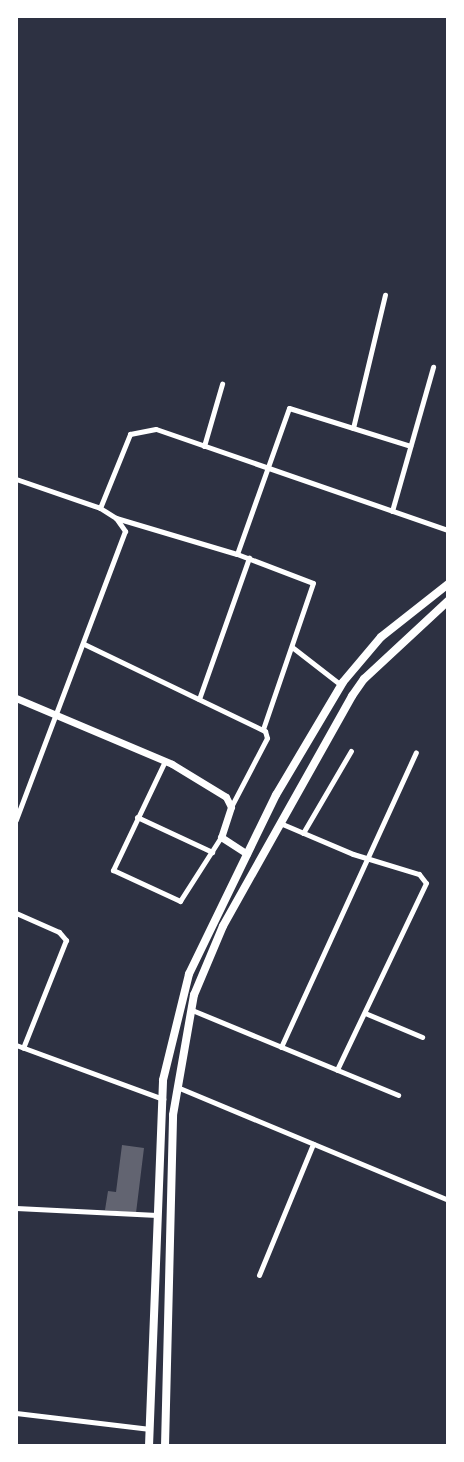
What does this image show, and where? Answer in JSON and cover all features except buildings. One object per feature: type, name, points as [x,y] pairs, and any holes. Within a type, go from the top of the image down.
[{"type":"main road","points":[[149,1446],[165,1067],[189,974],[278,792],[341,685],[381,637],[447,584]]},
{"type":"main road","points":[[165,1446],[177,1087],[192,1010],[223,926],[364,679],[447,601]]},
{"type":"street","points":[[353,428],[385,295]]},
{"type":"street","points":[[392,511],[433,367]]},
{"type":"street","points":[[204,446],[222,384]]},
{"type":"street","points":[[237,554],[289,408],[410,446]]},
{"type":"street","points":[[100,508],[130,434],[156,429],[447,530]]},
{"type":"street","points":[[16,479],[100,508],[116,518],[237,554],[313,583],[263,729]]},
{"type":"street","points":[[16,820],[84,644],[124,531],[116,518]]},
{"type":"street","points":[[199,699],[249,558]]},
{"type":"street","points":[[84,644],[263,729],[267,738],[231,807],[221,837],[180,901],[116,874],[113,866],[165,761]]},
{"type":"street","points":[[292,647],[341,685]]},
{"type":"street","points":[[16,698],[165,761],[226,797],[231,807]]},
{"type":"street","points":[[303,833],[351,751]]},
{"type":"street","points":[[281,1047],[370,859],[416,752]]},
{"type":"street","points":[[137,817],[212,852]]},
{"type":"street","points":[[280,823],[370,859],[419,874],[426,883],[337,1070]]},
{"type":"street","points":[[221,837],[247,854]]},
{"type":"street","points":[[16,913],[59,932],[66,940],[18,1046],[163,1099]]},
{"type":"street","points":[[192,1010],[398,1095]]},
{"type":"street","points":[[365,1013],[422,1037]]},
{"type":"street","points":[[177,1087],[447,1198]]},
{"type":"street","points":[[259,1275],[313,1144]]},
{"type":"street","points":[[16,1208],[157,1215]]},
{"type":"street","points":[[16,1413],[150,1430]]}]
